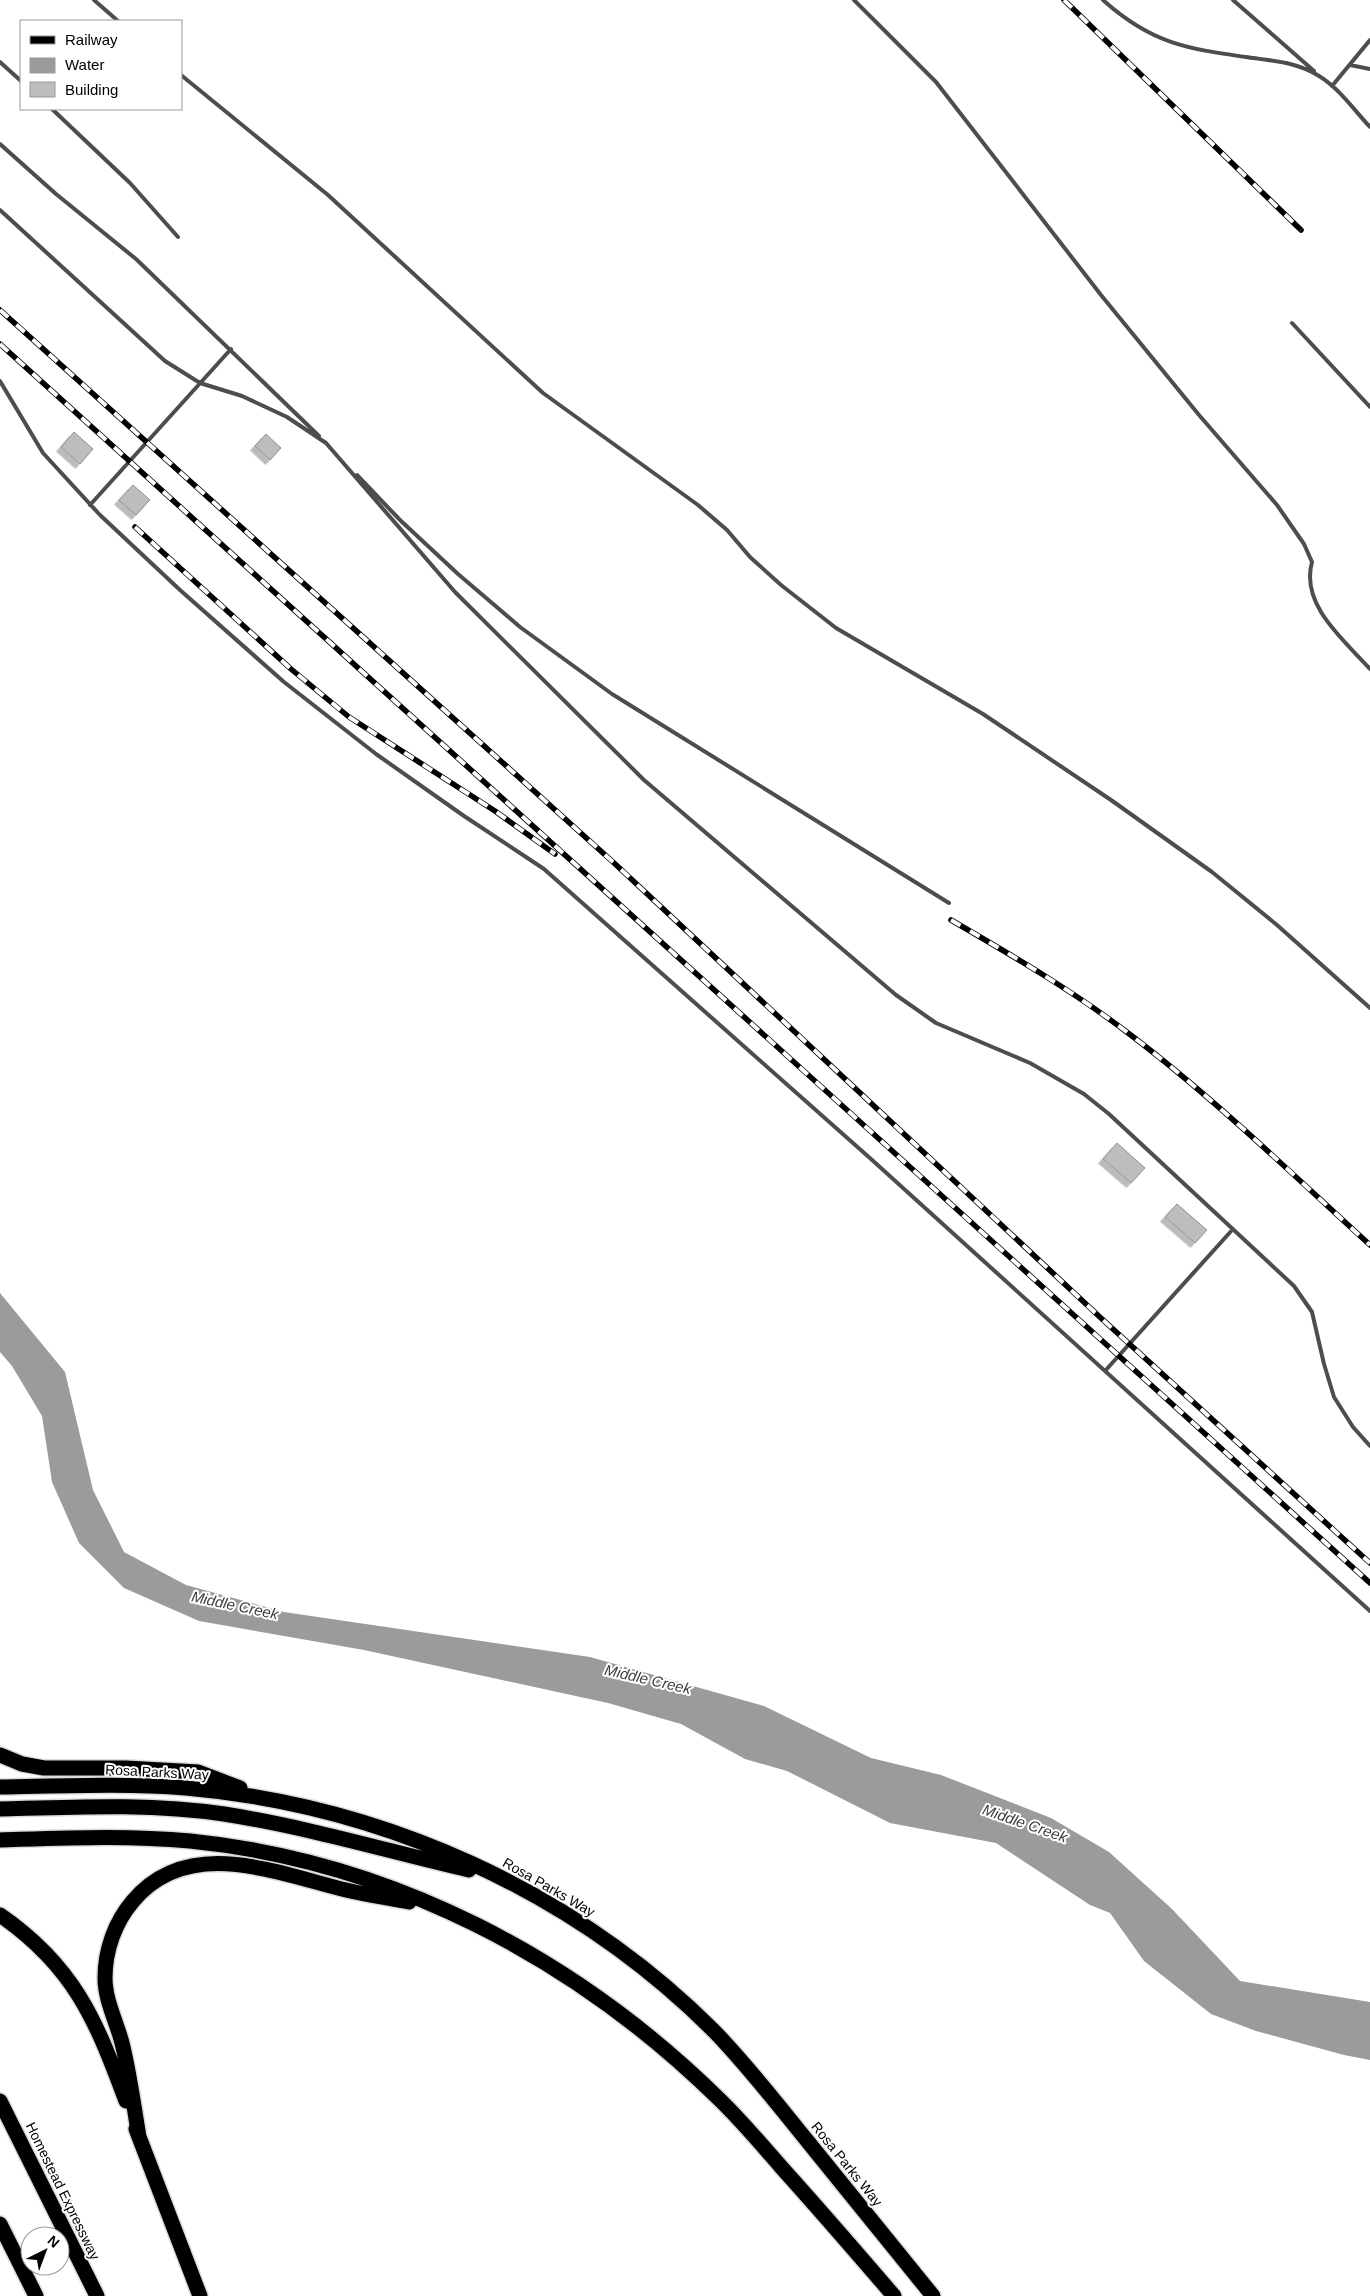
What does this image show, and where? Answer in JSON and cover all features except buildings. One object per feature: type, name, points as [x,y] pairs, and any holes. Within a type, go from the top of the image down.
[{"type":"highway","points":[[0,1755],[22,1764],[44,1768],[126,1768],[198,1772],[272,1800]]},
{"type":"highway","name":"Rosa Parks Way","points":[[0,1788],[141,1785],[207,1790],[272,1800],[330,1813],[378,1827],[461,1859],[502,1878],[559,1909],[614,1945],[665,1986],[714,2031],[758,2080],[933,2296]]},
{"type":"highway","points":[[0,1810],[126,1807],[224,1814],[315,1832],[502,1878]]},
{"type":"highway","points":[[0,1840],[132,1838],[227,1846],[278,1855],[335,1869],[386,1886],[445,1910],[505,1939],[561,1972],[638,2027],[685,2066],[732,2111],[894,2296]]},
{"type":"highway","points":[[139,2137],[123,2046],[108,2000],[105,1977],[108,1954],[114,1932],[128,1906],[149,1886],[163,1877],[186,1867],[224,1863],[303,1878],[345,1890],[445,1910]]},
{"type":"highway","points":[[0,1915],[46,1952],[72,1983],[86,2004],[105,2045],[200,2296]]},
{"type":"highway","name":"Homestead Expressway","points":[[0,2101],[97,2296]]},
{"type":"highway","points":[[0,2224],[36,2296]]},
{"type":"lane","points":[[94,0],[117,20]]},
{"type":"lane","points":[[854,0],[936,82],[1101,295],[1277,505],[1304,544],[1312,562],[1309,574],[1312,593],[1327,622],[1370,669]]},
{"type":"lane","points":[[1103,0],[1141,29],[1179,46],[1289,63],[1319,75]]},
{"type":"lane","points":[[1233,0],[1332,86],[1370,127]]},
{"type":"lane","points":[[1332,86],[1370,40]]},
{"type":"lane","points":[[0,62],[20,80]]},
{"type":"lane","points":[[1350,65],[1370,69]]},
{"type":"lane","points":[[182,76],[328,195],[543,393],[698,505],[727,530],[750,557],[780,585],[836,628],[983,714],[1212,872],[1277,925],[1370,1008]]},
{"type":"lane","points":[[53,110],[130,183],[178,236]]},
{"type":"lane","points":[[0,144],[56,194],[136,259],[326,442],[400,520],[458,574],[520,627],[612,694],[949,903]]},
{"type":"lane","points":[[0,210],[165,361],[200,383],[242,396],[287,417],[326,442],[455,592],[644,780],[896,996],[936,1023],[1030,1063],[1084,1094],[1109,1114],[1294,1286],[1312,1312],[1334,1397],[1353,1427],[1370,1446]]},
{"type":"lane","points":[[1292,323],[1370,408]]},
{"type":"lane","points":[[90,505],[231,349]]},
{"type":"lane","points":[[0,381],[43,453],[90,505],[180,590],[284,682],[376,754],[544,869],[871,1159],[1370,1611]]},
{"type":"lane","points":[[1105,1371],[1233,1229]]},
{"type":"water","name":"Middle Creek","points":[[0,1293],[65,1372],[93,1490],[124,1552],[186,1585],[284,1612],[590,1657],[764,1706],[871,1758],[941,1775],[1051,1818],[1109,1852],[1172,1909],[1240,1981],[1370,2002],[1370,2060],[1344,2055],[1256,2031],[1211,2014],[1144,1961],[1110,1913],[1090,1905],[996,1843],[890,1823],[787,1771],[745,1759],[681,1724],[608,1703],[364,1650],[199,1621],[124,1588],[79,1543],[52,1482],[42,1416],[12,1366],[0,1352]]},
{"type":"railway","points":[[1064,0],[1301,230]]},
{"type":"railway","points":[[0,310],[613,862],[1102,1319],[1370,1563]]},
{"type":"railway","points":[[0,344],[1370,1583]]},
{"type":"railway","points":[[135,527],[291,669],[349,717],[495,811],[555,854]]},
{"type":"railway","points":[[951,920],[1066,989],[1163,1060],[1224,1112],[1370,1245]]}]
